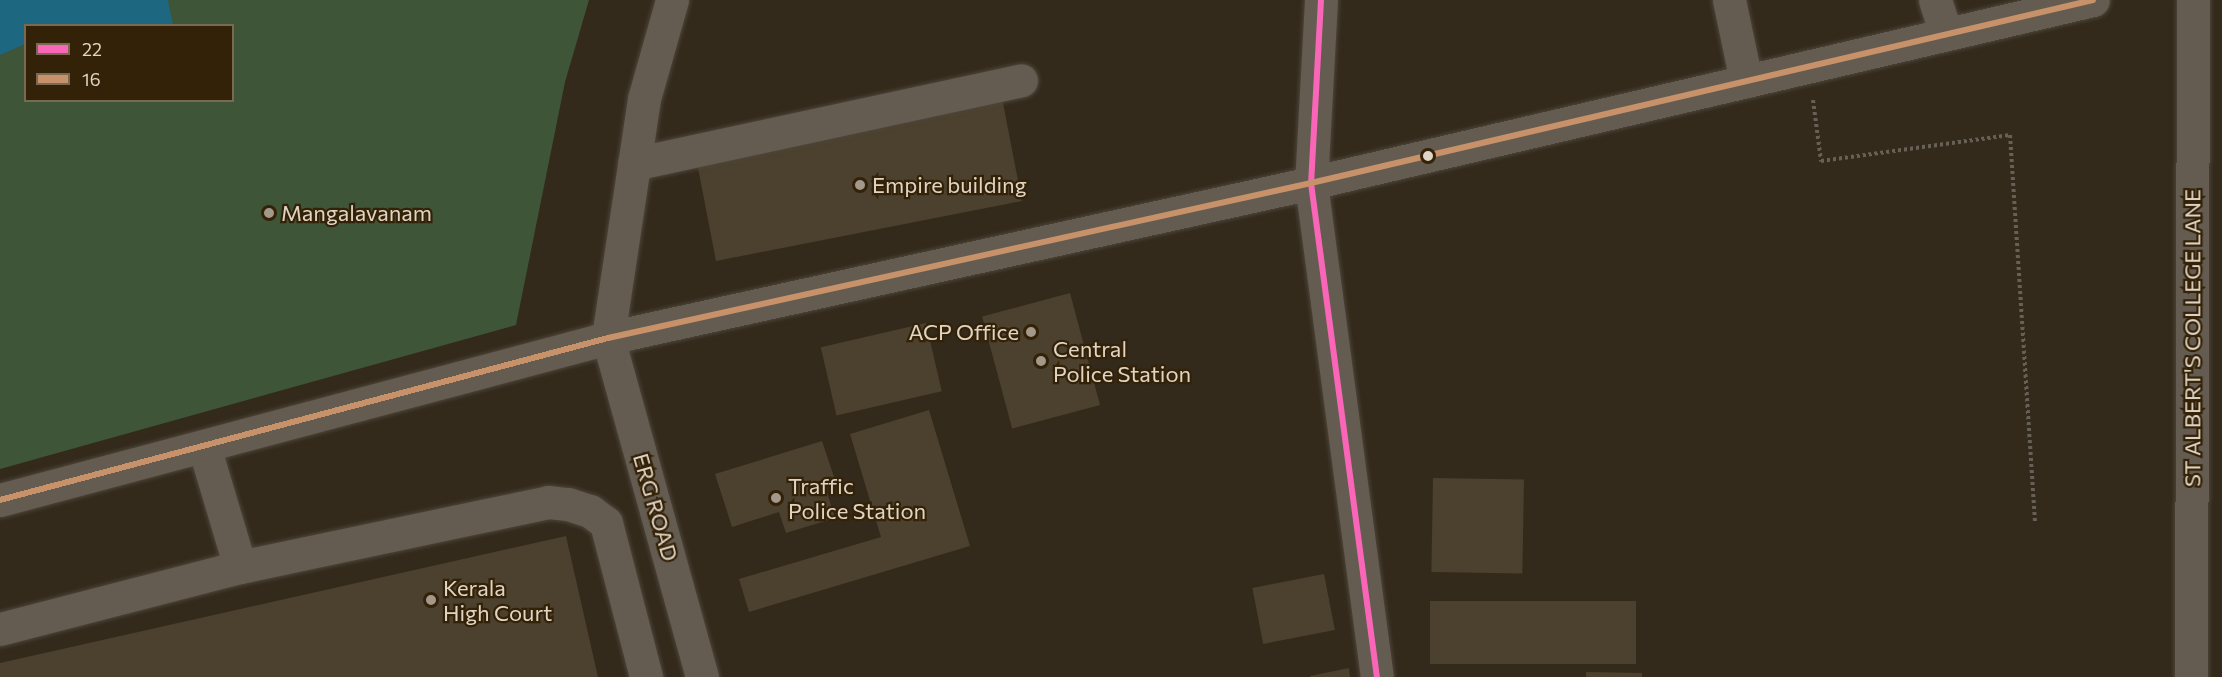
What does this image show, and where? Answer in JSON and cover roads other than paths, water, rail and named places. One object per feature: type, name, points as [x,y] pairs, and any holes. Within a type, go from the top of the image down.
[{"type":"street","points":[[608,338],[644,99],[672,0]]},
{"type":"street","points":[[1321,0],[1311,183],[1377,677]]},
{"type":"street","points":[[1730,0],[1746,81]]},
{"type":"street","points":[[1935,0],[1946,34]]},
{"type":"street","name":"ST ALBERT'S COLLEGE LANE","points":[[2192,677],[2193,0]]},
{"type":"street","points":[[0,500],[608,338],[1311,183],[2079,2]]},
{"type":"street","points":[[634,164],[1021,80]]},
{"type":"street","name":"ERG ROAD","points":[[608,338],[702,677]]},
{"type":"street","points":[[204,446],[240,567]]},
{"type":"street","points":[[0,629],[240,567],[548,502],[568,504],[590,511],[606,523],[646,677]]},
{"type":"water","points":[[0,0],[168,0],[173,24],[24,24],[24,44],[0,55]]},
{"type":"place","name":"Empire building","points":[[860,185]]},
{"type":"place","name":"Mangalavanam","points":[[269,213]]},
{"type":"place","name":"ACP Office","points":[[1031,332]]},
{"type":"place","name":"Central Police Station","points":[[1041,361]]},
{"type":"place","name":"Traffic Police Station","points":[[776,498]]},
{"type":"place","name":"Kerala High Court","points":[[431,600]]}]
